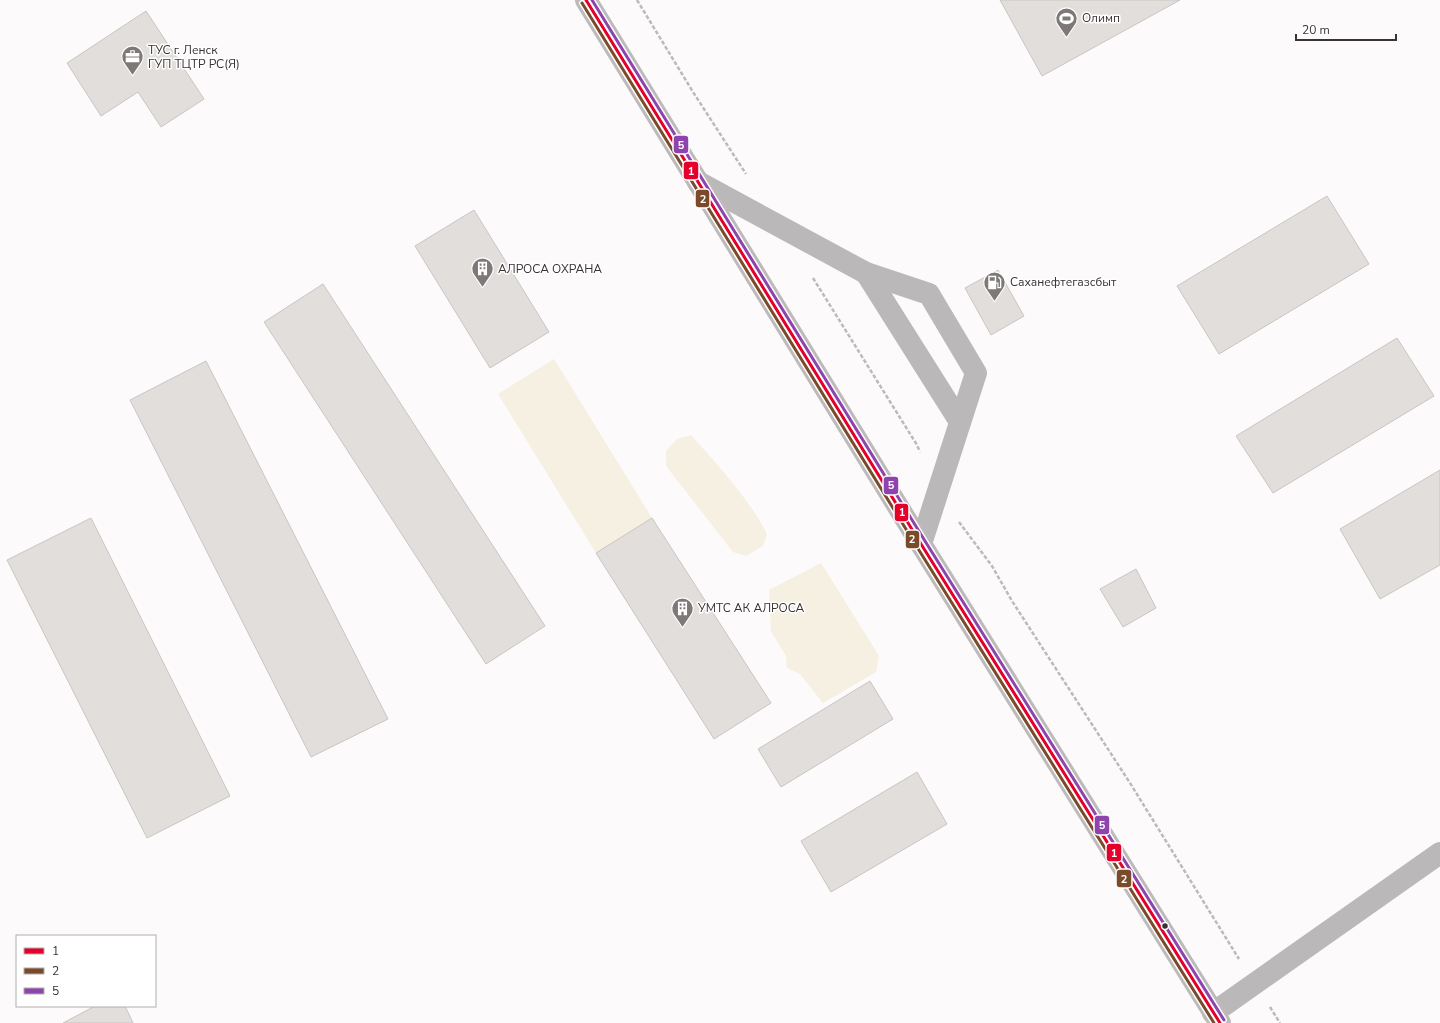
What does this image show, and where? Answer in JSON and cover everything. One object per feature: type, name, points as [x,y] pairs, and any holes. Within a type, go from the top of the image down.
[{"type":"main road","points":[[586,0],[921,544],[1216,1018]]},
{"type":"lane","points":[[698,182],[866,273],[929,294],[976,373],[921,544]]},
{"type":"lane","points":[[866,273],[960,422]]},
{"type":"lane","points":[[1216,1018],[1440,853]]},
{"type":"shaded area","points":[[554,359],[652,518],[596,553],[498,394]]},
{"type":"shaded area","points":[[691,435],[722,470],[752,508],[767,534],[763,546],[746,556],[733,552],[666,466],[666,451],[677,439]]},
{"type":"shaded area","points":[[821,563],[879,656],[876,672],[823,703],[800,674],[787,668],[786,656],[771,631],[769,590]]},
{"type":"building","name":"Олимп","points":[[1000,0],[1180,0],[1042,76]]},
{"type":"building","name":"ТУС г. Ленск ГУП ТЦТР РС(Я)","points":[[146,11],[204,99],[161,127],[138,92],[101,116],[67,63]]},
{"type":"building","points":[[1327,196],[1369,264],[1219,354],[1177,286]]},
{"type":"building","name":"АЛРОСА ОХРАНА","points":[[474,210],[549,332],[490,368],[415,246]]},
{"type":"building","name":"Саханефтегазсбыт","points":[[998,270],[1024,316],[991,335],[965,288]]},
{"type":"building","points":[[323,284],[545,626],[486,664],[264,322]]},
{"type":"building","points":[[1397,338],[1434,396],[1273,493],[1236,436]]},
{"type":"building","points":[[206,361],[388,719],[311,757],[130,400]]},
{"type":"building","points":[[1440,470],[1440,565],[1380,599],[1340,529]]},
{"type":"building","points":[[91,518],[230,796],[147,838],[7,560]]},
{"type":"building","name":"УМТС АК АЛРОСА","points":[[652,518],[771,703],[714,739],[596,553]]},
{"type":"building","points":[[1136,569],[1156,608],[1123,627],[1100,589]]},
{"type":"building","points":[[870,681],[893,719],[781,787],[758,749]]},
{"type":"building","points":[[917,772],[947,824],[831,892],[801,841]]},
{"type":"building","points":[[93,1007],[125,1007],[133,1023],[63,1023]]},
{"type":"transit line","name":"1","points":[[586,0],[921,544],[1220,1023]]},
{"type":"transit line","name":"5","points":[[592,0],[925,541],[1224,1020]]},
{"type":"transit line","name":"2","points":[[582,3],[917,547],[1214,1023]]},
{"type":"place","name":"Олимп","points":[[1066,38]]},
{"type":"place","name":"ТУС г. Ленск ГУП ТЦТР РС(Я)","points":[[133,76]]},
{"type":"place","name":"АЛРОСА ОХРАНА","points":[[482,288]]},
{"type":"place","name":"Саханефтегазсбыт","points":[[994,302]]},
{"type":"place","name":"УМТС АК АЛРОСА","points":[[683,628]]}]
